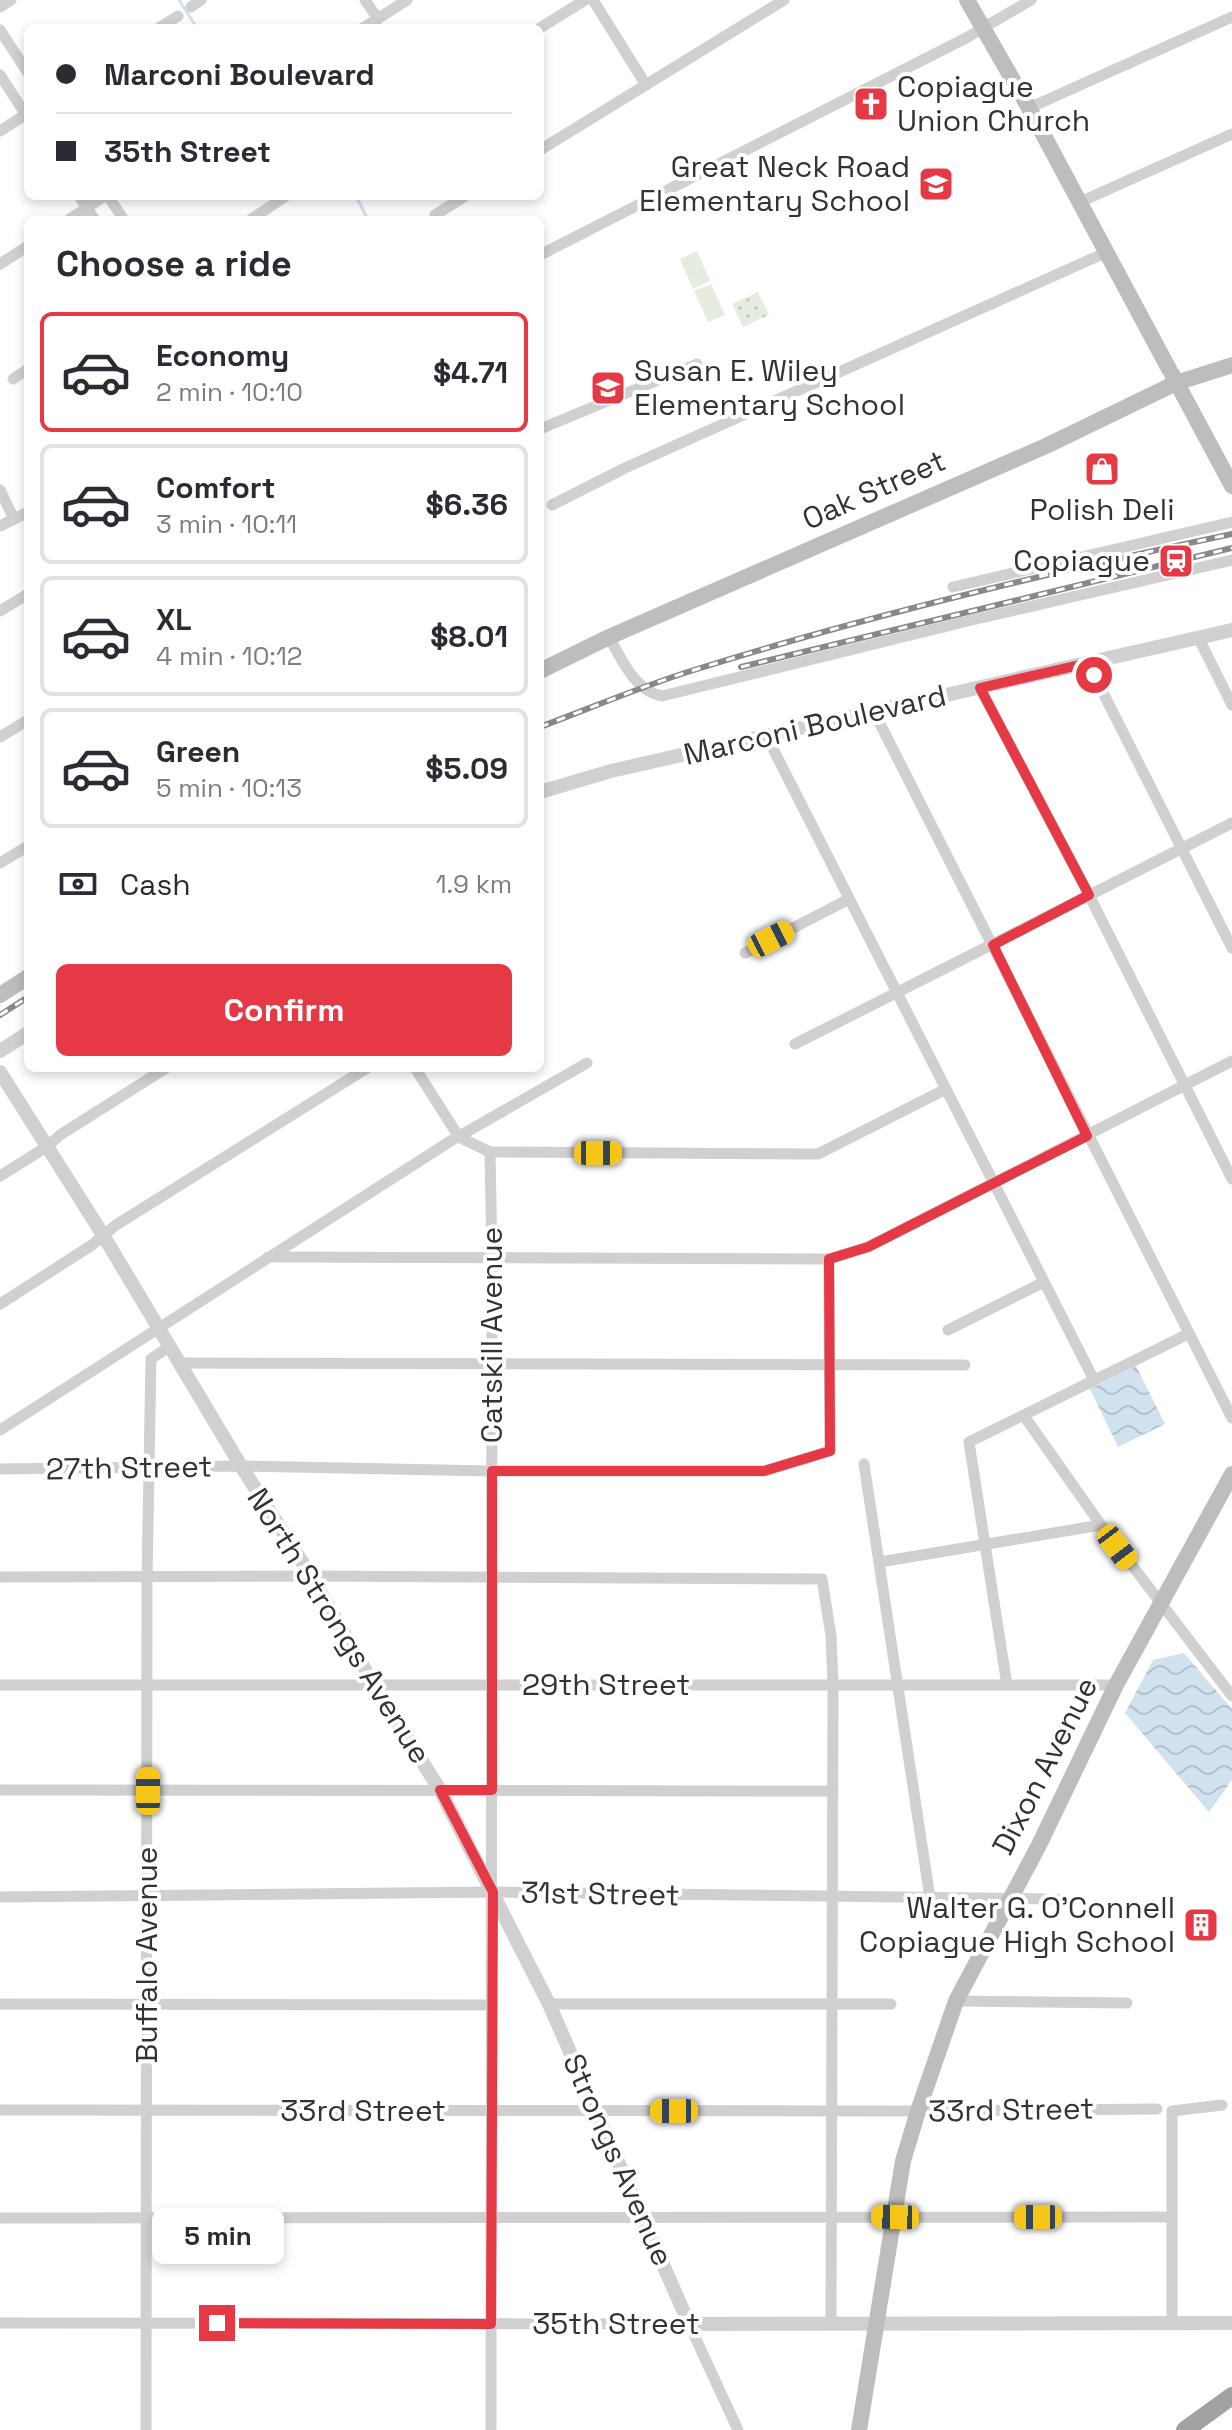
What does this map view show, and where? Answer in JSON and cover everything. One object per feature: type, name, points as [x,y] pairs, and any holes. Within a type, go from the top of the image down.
[{"type":"highway","points":[[1185,2430],[1232,2396]]},
{"type":"main road","points":[[967,0],[1029,108],[1232,486]]},
{"type":"main road","name":"Oak Street","points":[[544,669],[609,637],[1046,446],[1172,375],[1232,365]]},
{"type":"main road","points":[[0,995],[24,980]]},
{"type":"main road","name":"Dixon Avenue","points":[[859,2430],[903,2161],[956,2001],[1039,1845],[1116,1685],[1232,1474]]},
{"type":"street","points":[[0,7],[11,0]]},
{"type":"street","points":[[365,0],[378,19]]},
{"type":"street","points":[[370,24],[407,0]]},
{"type":"street","points":[[544,26],[585,0]]},
{"type":"street","points":[[593,0],[646,85]]},
{"type":"street","points":[[544,148],[784,0]]},
{"type":"street","points":[[544,253],[983,28],[1031,0]]},
{"type":"street","points":[[165,24],[178,16]]},
{"type":"street","points":[[1029,108],[1232,17]]},
{"type":"street","points":[[0,30],[24,67]]},
{"type":"street","points":[[0,75],[24,111]]},
{"type":"street","points":[[0,131],[24,117]]},
{"type":"street","points":[[1080,202],[1232,134]]},
{"type":"street","points":[[82,200],[92,216]]},
{"type":"street","points":[[74,216],[100,200]]},
{"type":"street","points":[[256,216],[280,200]]},
{"type":"street","points":[[435,215],[459,200]]},
{"type":"street","points":[[0,264],[24,249]]},
{"type":"street","points":[[552,505],[625,468],[1107,252]]},
{"type":"street","points":[[544,427],[697,364]]},
{"type":"street","points":[[13,379],[24,372]]},
{"type":"street","points":[[0,490],[14,519]]},
{"type":"street","points":[[0,526],[24,514]]},
{"type":"street","points":[[953,587],[1232,522]]},
{"type":"street","points":[[609,637],[627,670],[650,694],[662,696],[1232,560]]},
{"type":"street","points":[[0,611],[24,596]]},
{"type":"street","name":"Marconi Boulevard","points":[[544,791],[611,771],[1232,630]]},
{"type":"street","points":[[1199,639],[1232,705]]},
{"type":"street","points":[[1088,663],[1232,948]]},
{"type":"street","points":[[980,688],[1089,895],[1232,1179]]},
{"type":"street","points":[[874,712],[1232,1418]]},
{"type":"street","points":[[0,737],[24,722]]},
{"type":"street","points":[[767,737],[1094,1380]]},
{"type":"street","points":[[795,1044],[1232,823]]},
{"type":"street","points":[[0,863],[24,848]]},
{"type":"street","points":[[745,953],[849,899]]},
{"type":"street","points":[[0,1051],[24,1036]]},
{"type":"street","points":[[268,1257],[829,1259],[868,1247],[1232,1061]]},
{"type":"street","points":[[0,1430],[459,1137],[587,1063]]},
{"type":"street","name":"North Strongs Avenue","points":[[0,1072],[103,1235],[440,1790],[493,1892]]},
{"type":"street","points":[[0,1176],[160,1072]]},
{"type":"street","points":[[0,1304],[361,1072]]},
{"type":"street","points":[[418,1072],[459,1137],[490,1152],[818,1154],[946,1089]]},
{"type":"street","name":"Catskill Avenue","points":[[490,1152],[493,1892],[491,2430]]},
{"type":"street","points":[[829,1259],[829,1364]]},
{"type":"street","points":[[948,1330],[1044,1282]]},
{"type":"street","points":[[1007,1685],[969,1442],[1188,1334]]},
{"type":"street","name":"Buffalo Avenue","points":[[146,2430],[147,1578],[151,1359],[170,1346]]},
{"type":"street","points":[[179,1363],[965,1365]]},
{"type":"street","name":"27th Street","points":[[0,1469],[241,1466],[492,1471],[764,1471],[830,1451],[829,1364]]},
{"type":"street","points":[[1024,1416],[1160,1604],[1228,1683],[1232,1696]]},
{"type":"street","points":[[864,1464],[930,1898]]},
{"type":"street","points":[[880,1562],[1101,1525]]},
{"type":"street","points":[[0,1577],[822,1579],[831,1636],[833,1685],[831,2324]]},
{"type":"street","name":"29th Street","points":[[0,1685],[1116,1685]]},
{"type":"street","points":[[0,1790],[833,1791]]},
{"type":"street","name":"31st Street","points":[[0,1897],[493,1892],[1057,1899]]},
{"type":"street","name":"Strongs Avenue","points":[[493,1892],[549,2004],[738,2430]]},
{"type":"street","points":[[956,2001],[1127,2003]]},
{"type":"street","points":[[0,2004],[492,2005]]},
{"type":"street","points":[[549,2004],[891,2004]]},
{"type":"street","points":[[1172,2324],[1172,2111],[1222,2105]]},
{"type":"street","name":"33rd Street","points":[[0,2110],[1157,2109]]},
{"type":"street","points":[[0,2218],[1165,2217]]},
{"type":"street","name":"35th Street","points":[[0,2323],[1232,2323]]},
{"type":"shaded area","points":[[697,251],[710,281],[693,289],[680,259]]},
{"type":"shaded area","points":[[711,284],[725,315],[708,322],[694,291]]},
{"type":"shaded area","points":[[758,292],[769,315],[743,327],[732,304]]},
{"type":"water","points":[[1136,1366],[1165,1424],[1118,1447],[1090,1389]]},
{"type":"water","points":[[1184,1653],[1232,1709],[1232,1780],[1209,1812],[1125,1713],[1153,1660]]},
{"type":"waterway","points":[[179,0],[194,24]]},
{"type":"waterway","points":[[358,200],[366,216]]},
{"type":"railway","points":[[544,725],[675,676],[827,631],[1029,579],[1232,534]]},
{"type":"railway","points":[[741,667],[1232,548]]},
{"type":"railway","points":[[0,1015],[24,1000]]},
{"type":"place","name":"Copiague Union Church","points":[[871,104]]},
{"type":"place","name":"Great Neck Road Elementary School","points":[[936,184]]},
{"type":"place","name":"Susan E. Wiley Elementary School","points":[[608,388]]},
{"type":"place","name":"Polish Deli","points":[[1102,469]]},
{"type":"place","name":"Copiague","points":[[1176,561]]},
{"type":"place","name":"Walter G. O'Connell Copiague High School","points":[[1201,1925]]},
{"type":"route","points":[[217,2323],[491,2324],[493,1892],[440,1790],[492,1790],[492,1471],[764,1471],[830,1451],[829,1259],[868,1247],[1087,1136],[993,945],[1089,895],[980,688],[1088,663],[1094,675]]}]
